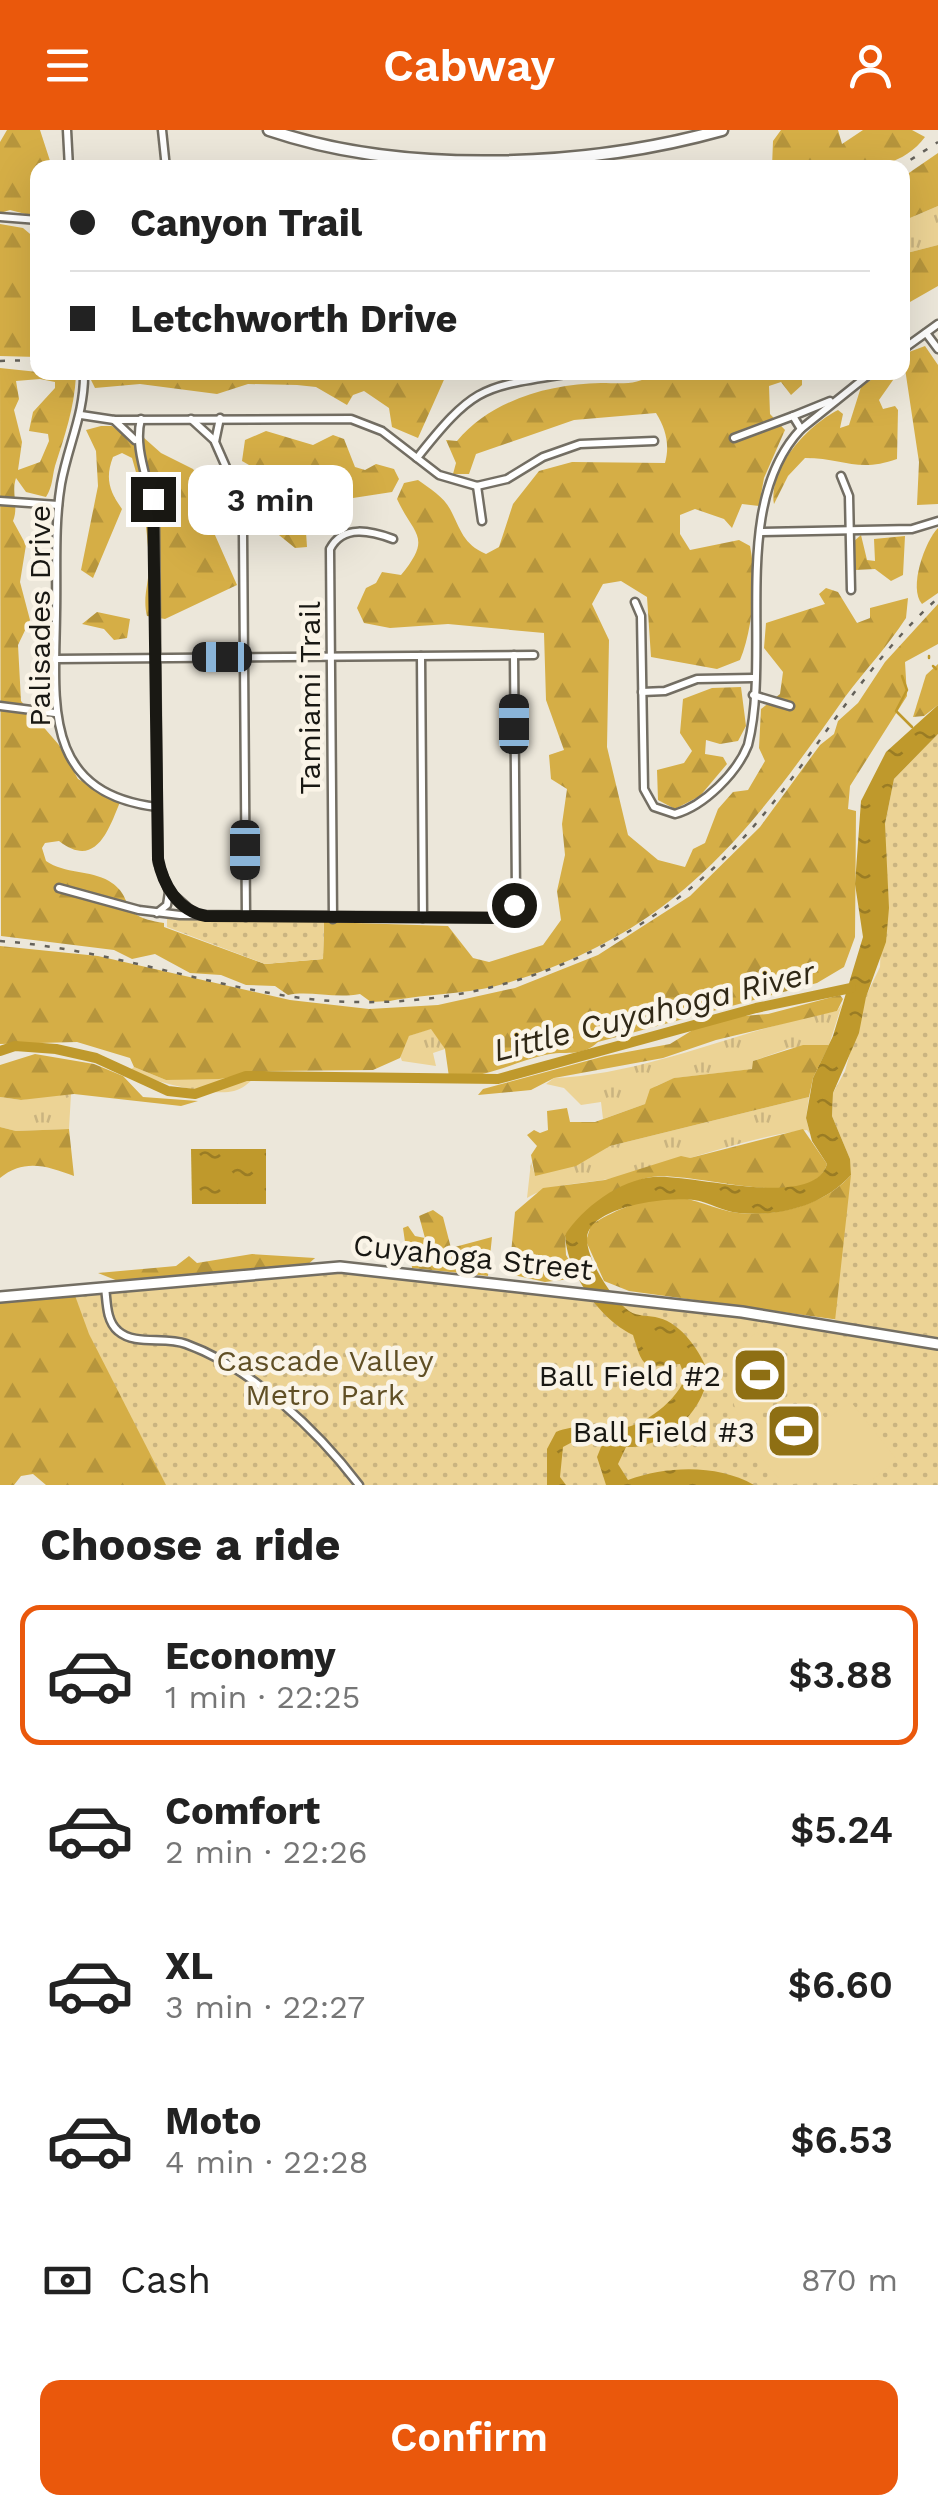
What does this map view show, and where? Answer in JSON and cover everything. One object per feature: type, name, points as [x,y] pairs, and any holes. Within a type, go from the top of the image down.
[{"type":"main road","points":[[269,130],[376,156],[492,160],[624,150],[722,130]]},
{"type":"street","points":[[67,130],[69,160]]},
{"type":"street","points":[[162,130],[165,160]]},
{"type":"street","points":[[0,217],[30,219]]},
{"type":"street","points":[[910,344],[938,324]]},
{"type":"street","points":[[926,333],[938,349]]},
{"type":"street","name":"Palisades Drive","points":[[83,380],[81,415],[58,505],[55,713],[64,748],[86,778],[123,799],[157,806]]},
{"type":"street","points":[[417,458],[457,408],[478,393],[540,380]]},
{"type":"street","points":[[635,602],[641,616],[644,789],[660,811],[675,814],[689,810],[739,763],[750,736],[762,532],[773,471],[801,429],[861,380]]},
{"type":"street","points":[[734,438],[840,396]]},
{"type":"street","points":[[81,415],[114,420],[351,418],[382,431],[448,479],[478,486],[506,479],[543,457],[580,444],[654,441]]},
{"type":"street","points":[[793,416],[801,429]]},
{"type":"street","points":[[190,418],[215,442],[232,474],[241,510],[246,917]]},
{"type":"street","points":[[215,442],[220,418]]},
{"type":"street","points":[[135,440],[141,419]]},
{"type":"street","points":[[114,420],[135,440],[153,499],[158,863],[169,890],[194,914]]},
{"type":"street","points":[[841,476],[848,496],[851,590]]},
{"type":"street","points":[[478,486],[482,521]]},
{"type":"street","points":[[0,501],[58,505]]},
{"type":"street","points":[[762,532],[912,529],[938,521]]},
{"type":"street","name":"Tamiami Trail","points":[[333,919],[332,544],[341,534],[352,532],[393,539]]},
{"type":"street","points":[[60,888],[157,913],[333,919],[498,918],[514,905],[514,655]]},
{"type":"street","points":[[56,659],[534,655]]},
{"type":"street","points":[[420,656],[423,918]]},
{"type":"street","points":[[642,692],[665,691],[696,679],[754,678]]},
{"type":"street","points":[[753,696],[790,706]]},
{"type":"street","points":[[0,706],[55,713]]},
{"type":"street","points":[[157,913],[167,905],[169,890]]},
{"type":"street","name":"Cuyahoga Street","points":[[0,1297],[322,1267],[627,1298],[850,1326],[938,1344]]},
{"type":"street","points":[[105,1288],[110,1318],[118,1331],[131,1338],[180,1342],[229,1365],[328,1446],[359,1485]]},
{"type":"green space","points":[[7,130],[40,130],[50,160],[30,160],[30,215],[10,210],[0,213],[0,142]]},
{"type":"green space","points":[[781,130],[838,130],[842,144],[863,130],[912,130],[925,137],[896,160],[772,160],[773,141]]},
{"type":"green space","points":[[938,153],[938,206],[910,218],[910,172]]},
{"type":"green space","points":[[938,206],[938,245],[910,252],[910,218]]},
{"type":"green space","points":[[0,224],[23,228],[30,234],[30,357],[0,356]]},
{"type":"green space","points":[[938,245],[938,286],[910,302],[910,252]]},
{"type":"green space","points":[[925,346],[938,365],[938,504],[917,505],[919,462],[907,380],[910,380],[910,352]]},
{"type":"green space","points":[[0,368],[30,371],[30,380],[16,381],[19,399],[14,410],[22,442],[18,470],[40,462],[49,441],[48,434],[29,431],[33,412],[55,388],[55,382],[45,380],[76,380],[46,497],[26,492],[16,478],[13,521],[26,545],[20,582],[30,620],[18,645],[21,701],[59,745],[78,779],[120,802],[99,843],[82,851],[59,841],[45,843],[42,848],[46,861],[109,881],[138,916],[265,964],[323,959],[324,922],[448,926],[473,958],[489,962],[543,945],[561,920],[557,891],[565,855],[562,824],[567,789],[551,779],[549,755],[564,750],[546,700],[544,633],[448,624],[390,628],[364,623],[357,608],[366,588],[376,583],[382,572],[401,575],[416,552],[417,536],[397,499],[404,483],[418,480],[440,497],[467,541],[486,554],[499,547],[513,504],[539,471],[572,462],[665,463],[667,450],[665,431],[656,413],[574,420],[476,454],[469,474],[453,474],[456,463],[446,440],[457,441],[504,405],[542,391],[581,384],[802,380],[791,395],[781,382],[769,386],[770,414],[785,430],[764,478],[759,506],[742,504],[732,528],[724,519],[695,509],[680,515],[680,534],[690,550],[739,540],[750,546],[752,604],[740,660],[717,669],[651,657],[647,597],[621,581],[603,584],[592,604],[609,640],[607,747],[628,835],[658,860],[685,867],[693,849],[705,843],[718,809],[733,792],[748,790],[765,761],[759,748],[761,709],[780,694],[783,672],[764,648],[766,623],[825,604],[819,594],[826,588],[838,592],[857,623],[870,618],[870,608],[908,598],[906,618],[739,836],[661,907],[565,962],[507,983],[390,1001],[371,1002],[360,994],[288,995],[275,986],[246,985],[221,975],[190,973],[155,954],[132,959],[114,950],[1,936]]},
{"type":"green space","points":[[91,380],[444,380],[418,438],[392,427],[389,408],[364,391],[353,395],[347,405],[316,387],[297,385],[248,384],[217,394],[140,384],[95,388]]},
{"type":"green space","points":[[871,380],[893,380],[879,400],[883,409],[895,406],[898,410],[897,459],[861,465],[805,458],[788,476],[774,504],[778,476],[792,449],[814,426],[838,410],[843,414],[840,428],[849,425],[861,387]]},
{"type":"green space","points":[[112,426],[130,440],[143,437],[161,453],[193,469],[203,482],[211,526],[237,585],[165,619],[147,616],[149,561],[144,509],[132,458],[122,453],[113,457],[109,478],[122,509],[93,578],[81,570],[98,486],[96,451],[86,430]]},
{"type":"green space","points":[[266,431],[313,445],[333,435],[344,439],[355,467],[365,470],[376,464],[394,469],[399,479],[392,492],[353,498],[306,532],[307,547],[295,548],[274,531],[287,499],[282,484],[242,461],[245,440]]},
{"type":"green space","points":[[938,528],[938,593],[922,604],[917,576],[928,543]]},
{"type":"green space","points":[[861,535],[867,560],[875,561],[874,539],[905,536],[903,575],[891,581],[875,569],[855,570],[853,542]]},
{"type":"green space","points":[[938,604],[938,644],[905,662],[907,696],[850,786],[848,809],[856,811],[855,937],[844,967],[817,983],[598,1042],[579,1052],[545,1055],[462,1077],[449,1077],[445,1049],[431,1029],[409,1036],[400,1058],[373,1070],[271,1071],[219,1079],[166,1080],[134,1067],[130,1058],[77,1042],[0,1044],[0,946],[98,956],[290,1000],[369,1009],[438,1005],[515,988],[598,955],[690,896],[760,827],[820,745],[834,734],[838,721],[858,703],[885,662]]},
{"type":"green space","points":[[97,612],[130,619],[127,638],[114,640],[104,629],[82,624]]},
{"type":"green space","points":[[938,664],[938,705],[924,716],[913,717],[926,675]]},
{"type":"green space","points":[[741,687],[746,726],[738,741],[720,744],[706,740],[705,754],[723,757],[727,764],[700,796],[675,809],[658,800],[657,770],[684,763],[692,751],[680,733],[683,699],[712,688]]},
{"type":"green space","points":[[938,734],[938,1338],[835,1321],[851,1175],[850,1159],[832,1116],[833,1093],[845,1071],[866,996],[880,967],[885,824],[894,779]]},
{"type":"green space","points":[[167,917],[324,922],[323,959],[265,964],[167,927]]},
{"type":"green space","points":[[840,995],[843,999],[837,1011],[716,1040],[663,1058],[554,1078],[531,1090],[478,1095],[483,1089],[605,1056],[670,1044],[696,1028],[732,1017],[768,1014]]},
{"type":"green space","points":[[842,1004],[829,1045],[790,1048],[753,1061],[753,1069],[675,1078],[656,1086],[645,1104],[603,1119],[601,1102],[581,1105],[564,1088],[546,1084],[554,1078],[590,1075],[661,1060],[837,1011]]},
{"type":"green space","points":[[432,1028],[445,1049],[433,1053],[436,1066],[402,1061],[399,1053],[409,1036]]},
{"type":"green space","points":[[803,1045],[829,1045],[813,1078],[809,1097],[610,1146],[576,1166],[535,1176],[531,1155],[537,1146],[527,1135],[534,1130],[548,1130],[547,1111],[567,1108],[570,1122],[595,1122],[645,1104],[650,1089],[674,1078],[752,1069],[753,1061]]},
{"type":"green space","points":[[35,1054],[94,1064],[123,1076],[143,1097],[198,1101],[181,1106],[74,1094],[21,1100],[0,1097],[0,1065]]},
{"type":"green space","points":[[134,1067],[166,1080],[260,1072],[238,1090],[211,1092],[151,1079],[130,1070]]},
{"type":"green space","points":[[71,1094],[69,1129],[16,1131],[0,1127],[0,1097],[21,1100]]},
{"type":"green space","points":[[809,1097],[806,1118],[810,1134],[807,1130],[781,1134],[629,1175],[554,1187],[527,1198],[531,1162],[535,1175],[610,1146]]},
{"type":"green space","points":[[849,1112],[876,1325],[629,1291],[604,1281],[586,1241],[591,1225],[625,1207],[673,1197],[753,1214],[799,1207],[828,1194],[851,1175]]},
{"type":"green space","points":[[0,1127],[16,1131],[69,1129],[74,1176],[27,1166],[0,1178]]},
{"type":"green space","points":[[803,1129],[827,1164],[816,1179],[798,1187],[774,1188],[665,1176],[646,1178],[612,1194],[565,1235],[566,1255],[579,1278],[545,1282],[509,1274],[515,1212],[543,1188],[605,1180],[681,1156],[690,1158]]},
{"type":"green space","points":[[433,1210],[443,1217],[451,1248],[492,1237],[488,1276],[412,1268],[411,1258],[400,1254],[405,1242],[403,1228],[408,1226],[415,1236],[425,1238],[419,1216]]},
{"type":"green space","points":[[252,1254],[315,1258],[304,1268],[128,1285],[98,1273],[176,1266],[189,1256],[197,1263]]},
{"type":"green space","name":"Cascade Valley Metro Park","points":[[304,1268],[524,1285],[938,1344],[938,1485],[166,1485],[89,1334],[73,1290]]},
{"type":"green space","points":[[193,1288],[547,1485],[46,1485],[33,1474],[21,1476],[14,1485],[0,1485],[0,1302]]},
{"type":"green space","name":"Ball Field #2","points":[[757,1332],[795,1383],[743,1424],[733,1400],[732,1375],[740,1352]]},
{"type":"green space","points":[[807,1396],[826,1419],[851,1402],[897,1460],[866,1485],[819,1481],[784,1485],[749,1443]]},
{"type":"water","points":[[938,705],[938,734],[894,779],[885,824],[889,908],[886,942],[866,997],[859,1033],[833,1093],[832,1116],[850,1159],[851,1175],[827,1195],[785,1211],[733,1212],[683,1199],[632,1206],[600,1218],[587,1239],[596,1268],[615,1298],[632,1313],[659,1318],[683,1332],[708,1373],[699,1401],[680,1425],[654,1442],[626,1447],[618,1464],[628,1480],[692,1469],[724,1473],[754,1485],[606,1485],[597,1457],[603,1442],[578,1439],[563,1447],[560,1477],[566,1485],[547,1485],[547,1449],[556,1432],[581,1427],[615,1429],[639,1423],[668,1403],[685,1378],[680,1364],[652,1366],[643,1361],[633,1335],[608,1318],[587,1293],[567,1249],[565,1235],[572,1225],[603,1197],[640,1179],[671,1177],[776,1188],[817,1178],[827,1164],[812,1141],[806,1118],[813,1078],[833,1036],[863,937],[855,884],[861,801],[886,752]]},
{"type":"water","points":[[191,1149],[266,1149],[266,1204],[192,1204]]},
{"type":"waterway","points":[[933,666],[936,669]]},
{"type":"waterway","points":[[902,676],[907,690],[896,711],[912,727]]},
{"type":"waterway","name":"Little Cuyahoga River","points":[[0,1051],[15,1046],[56,1049],[96,1058],[168,1091],[195,1094],[246,1076],[498,1079],[756,1008],[851,988]]},
{"type":"railway","points":[[910,160],[938,142]]},
{"type":"railway","points":[[0,361],[30,360]]},
{"type":"railway","points":[[0,941],[70,950],[275,994],[336,1001],[398,1001],[459,994],[518,980],[575,959],[630,931],[680,896],[727,855],[781,792],[881,659],[938,598]]},
{"type":"place","name":"Ball Field #2","points":[[760,1375]]},
{"type":"place","name":"Ball Field #3","points":[[794,1431]]},
{"type":"route","points":[[153,499],[158,859],[162,877],[177,900],[194,914],[206,916],[333,919],[498,918],[514,905]]}]
